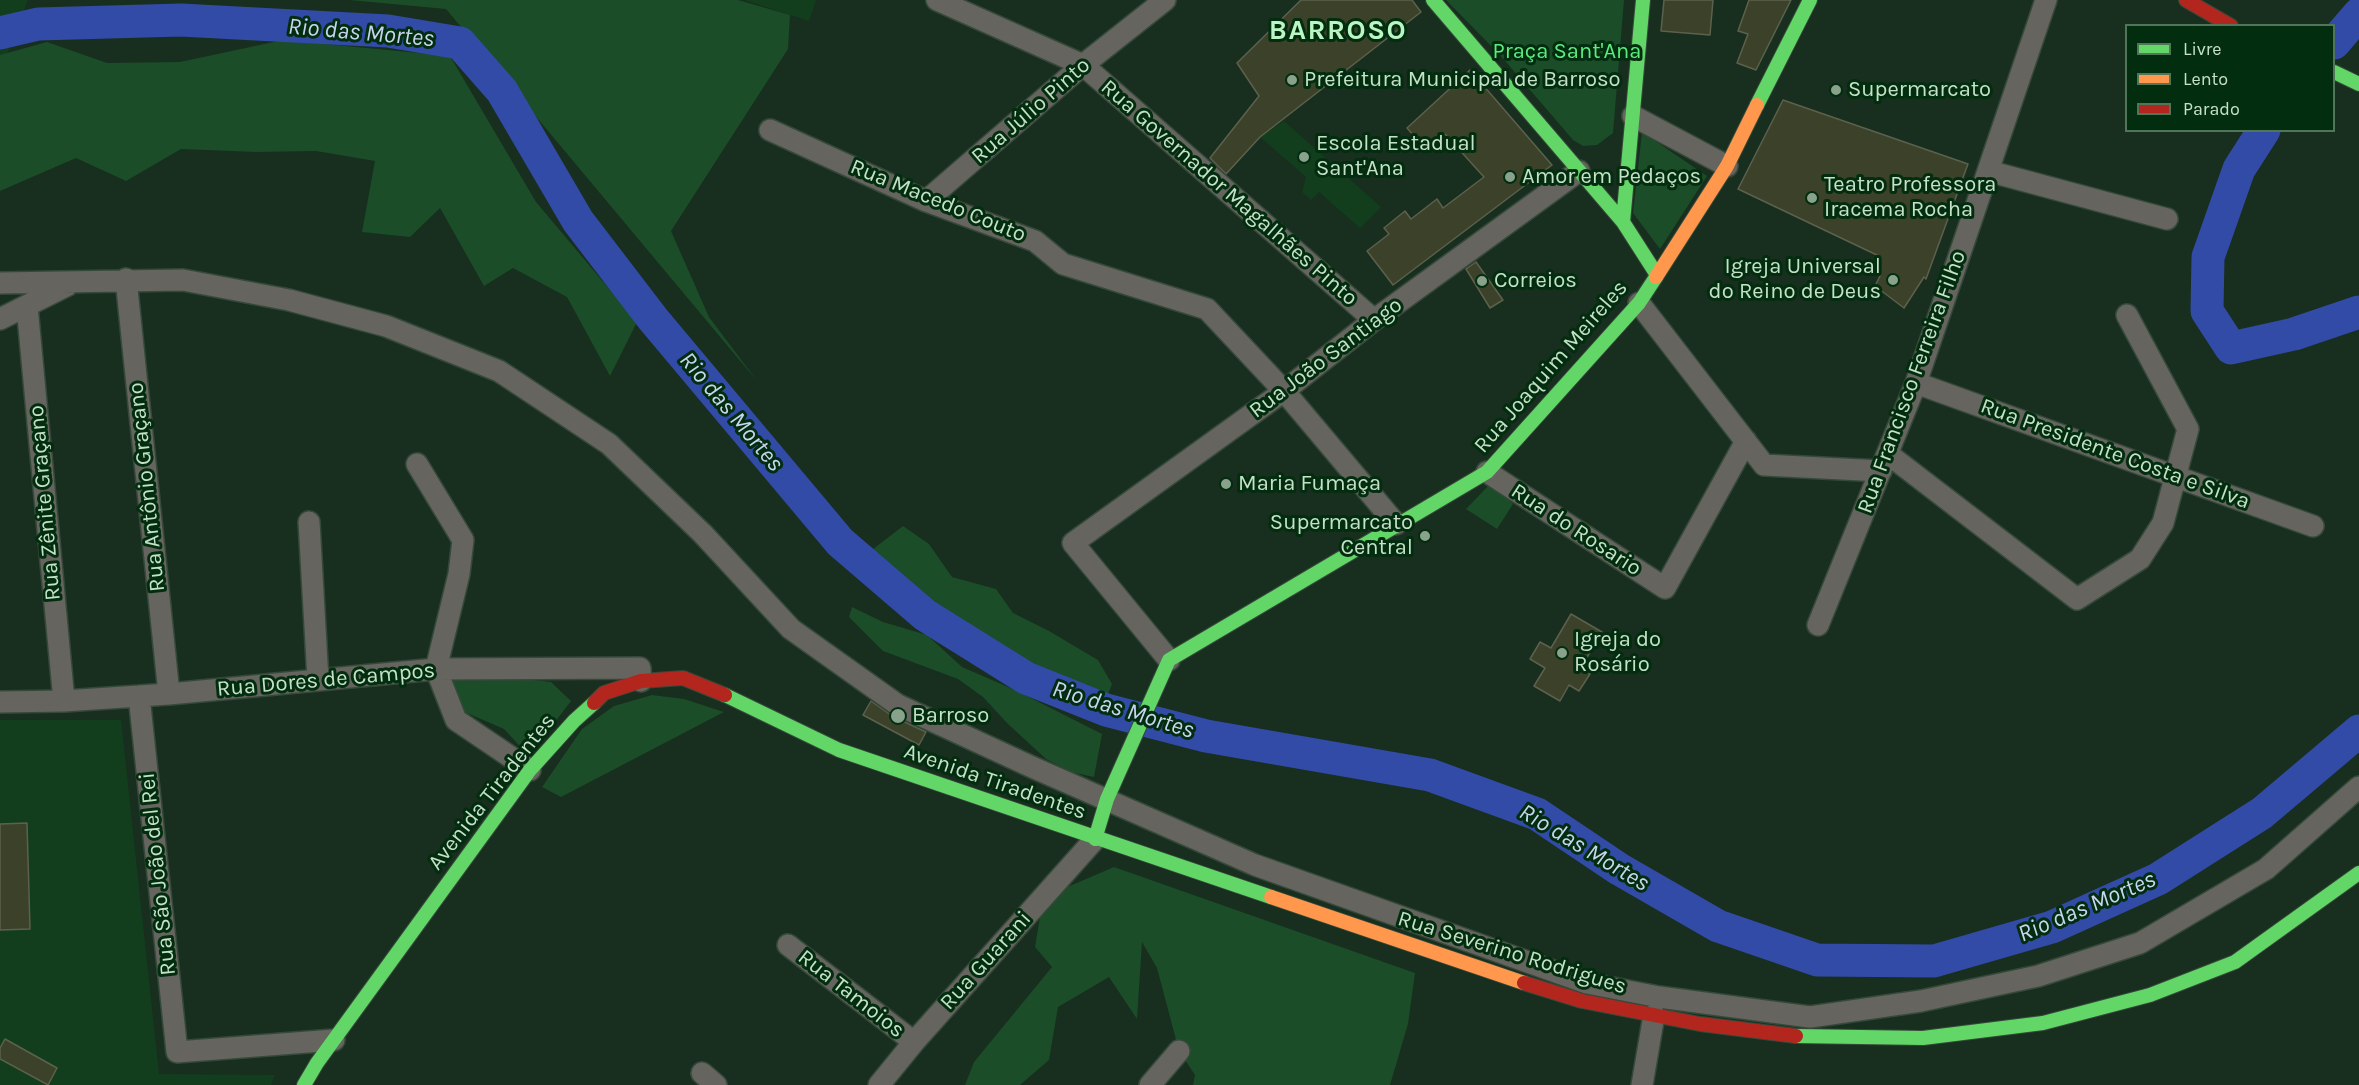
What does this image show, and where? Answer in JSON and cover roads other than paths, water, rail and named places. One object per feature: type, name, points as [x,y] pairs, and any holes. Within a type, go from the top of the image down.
[{"type":"street","name":"Rua Governador Magalhães Pinto","points":[[937,0],[1083,65],[1374,320]]},
{"type":"street","name":"Rua Júlio Pinto","points":[[927,201],[1083,65],[1165,0]]},
{"type":"street","points":[[1433,0],[1623,222],[1657,275]]},
{"type":"street","points":[[1623,222],[1643,0]]},
{"type":"street","name":"Rua Joaquim Meireles","points":[[1168,660],[1487,472],[1639,303],[1727,166],[1810,0]]},
{"type":"street","name":"Rua Francisco Ferreira Filho","points":[[1818,624],[1916,383],[2046,0]]},
{"type":"street","points":[[2186,0],[2228,24]]},
{"type":"street","points":[[2335,72],[2359,84]]},
{"type":"street","points":[[1634,116],[1727,166]]},
{"type":"street","name":"Rua Macedo Couto","points":[[770,130],[927,201],[1035,241],[1063,264],[1207,309],[1284,391],[1396,524]]},
{"type":"street","name":"Rua João Santiago","points":[[1168,660],[1073,543],[1284,391],[1374,320],[1579,171]]},
{"type":"street","points":[[1988,171],[2168,219]]},
{"type":"street","points":[[0,283],[126,279],[183,280],[289,300],[386,326],[499,371],[609,444],[703,534],[791,629],[898,705],[1254,865],[1587,983],[1659,997],[1810,1017],[1921,1001],[2038,976],[2140,943],[2266,869],[2359,787]]},
{"type":"street","name":"Rua Antônio Graçano","points":[[126,279],[169,694]]},
{"type":"street","points":[[0,319],[74,282]]},
{"type":"street","points":[[1639,303],[1764,465],[1884,462],[2078,599],[2140,559],[2163,523],[2188,429],[2127,315]]},
{"type":"street","name":"Rua Zênite Graçano","points":[[27,306],[64,701]]},
{"type":"street","name":"Rua Presidente Costa e Silva","points":[[1916,383],[2313,526]]},
{"type":"street","name":"Rua do Rosario","points":[[1487,472],[1665,588],[1746,441]]},
{"type":"street","points":[[417,464],[463,540],[459,574],[436,669],[456,720],[530,770]]},
{"type":"street","points":[[309,522],[318,680]]},
{"type":"street","points":[[1095,839],[1107,799],[1168,660]]},
{"type":"street","name":"Rua Dores de Campos","points":[[0,702],[64,701],[169,694],[436,669],[640,668],[641,681]]},
{"type":"street","name":"Avenida Tiradentes","points":[[304,1085],[334,1040],[530,770],[574,721],[604,693],[641,681],[683,678],[731,697],[839,750],[1095,839]]},
{"type":"street","name":"Rua São João del Rei","points":[[139,696],[177,1052],[334,1040]]},
{"type":"street","name":"Rua Severino Rodrigues","points":[[1095,839],[1488,972],[1582,1001],[1700,1024],[1810,1038],[1923,1038],[2043,1023],[2150,995],[2235,962],[2346,885],[2359,873]]},
{"type":"street","name":"Rua Guarani","points":[[879,1085],[914,1042],[1095,839]]},
{"type":"street","name":"Rua Tamoios","points":[[788,945],[914,1042]]},
{"type":"street","points":[[1642,1085],[1654,1015]]},
{"type":"street","points":[[1150,1085],[1179,1052]]},
{"type":"waterway","name":"Rio das Mortes","points":[[2335,42],[2359,14]]},
{"type":"waterway","name":"Rio das Mortes","points":[[0,33],[38,24],[181,20],[388,31],[460,43],[502,91],[578,221],[653,319],[840,542],[925,615],[1026,678],[1106,710],[1206,736],[1430,775],[1537,814],[1619,869],[1718,926],[1817,960],[1934,961],[2052,927],[2158,879],[2262,813],[2359,731]]},
{"type":"waterway","name":"Rio das Mortes","points":[[2263,132],[2239,169],[2208,257],[2207,311],[2231,348],[2294,334],[2359,312]]},
{"type":"place","name":"Prefeitura Municipal de Barroso","points":[[1292,80]]},
{"type":"place","name":"Supermarcato","points":[[1836,90]]},
{"type":"place","name":"Escola Estadual Sant'Ana","points":[[1304,157]]},
{"type":"place","name":"Amor em Pedaços","points":[[1510,177]]},
{"type":"place","name":"Teatro Professora Iracema Rocha","points":[[1812,198]]},
{"type":"place","name":"Igreja Universal do Reino de Deus","points":[[1893,280]]},
{"type":"place","name":"Correios","points":[[1482,281]]},
{"type":"place","name":"Maria Fumaça","points":[[1226,484]]},
{"type":"place","name":"Supermarcato Central","points":[[1425,536]]},
{"type":"place","name":"Igreja do Rosário","points":[[1562,653]]},
{"type":"place","name":"Barroso","points":[[898,716]]},
{"type":"district","name":"BARROSO","points":[[1338,31]]},
{"type":"park label","name":"Praça Sant'Ana","points":[[1567,52]]}]
